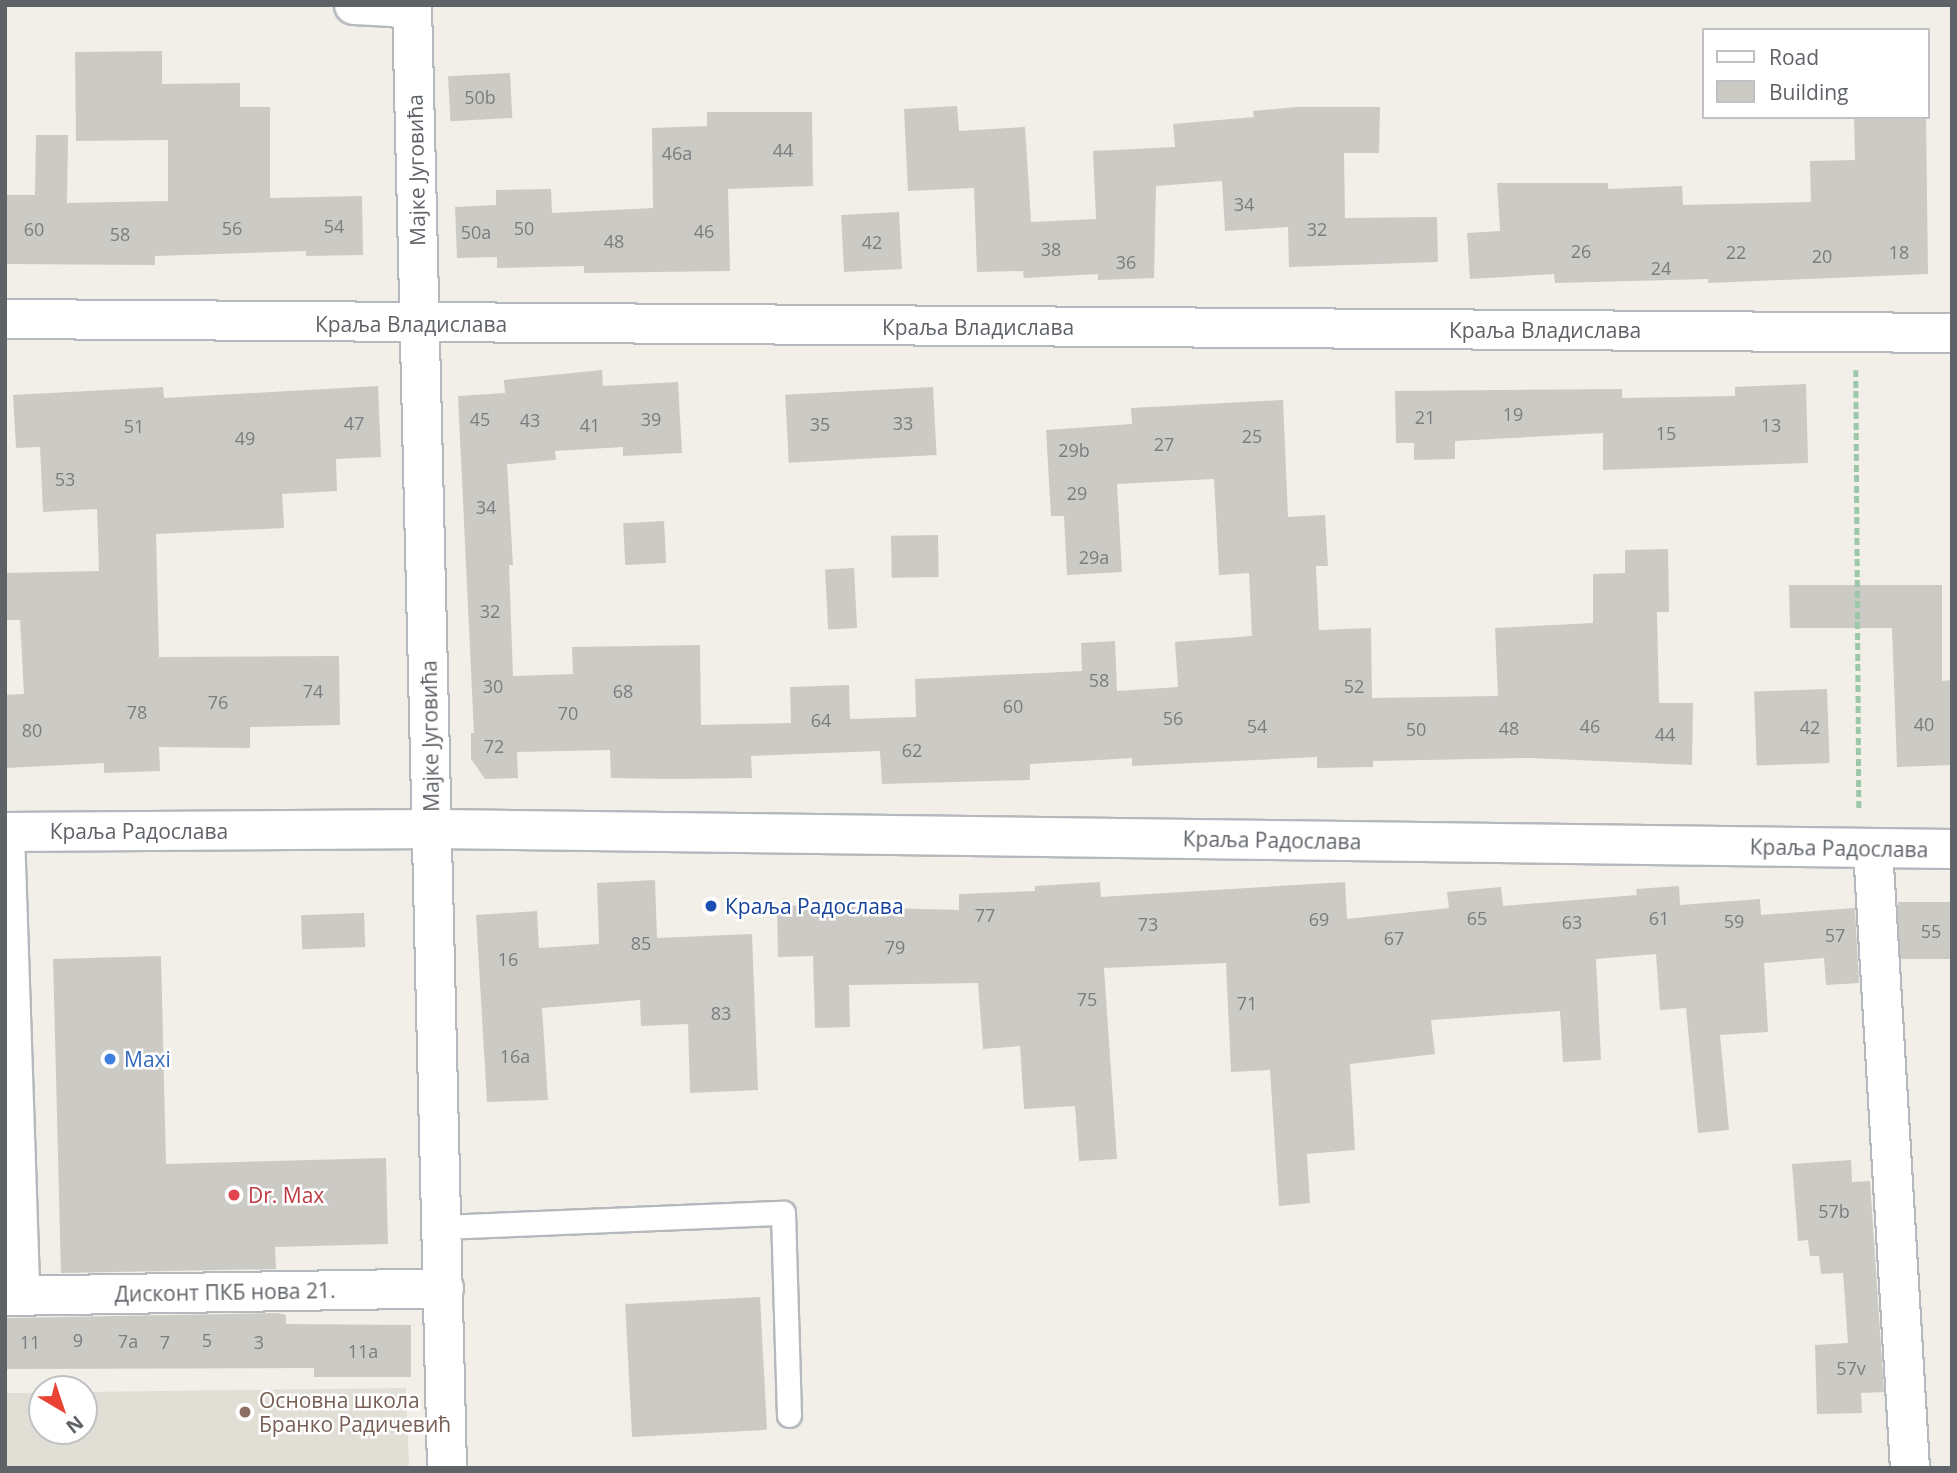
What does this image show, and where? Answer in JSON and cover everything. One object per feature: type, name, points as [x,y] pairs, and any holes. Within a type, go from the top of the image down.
[{"type":"street","points":[[354,5],[412,7]]},
{"type":"street","name":"Мајке Југовића","points":[[412,7],[447,1468]]},
{"type":"street","name":"Краља Владислава","points":[[5,319],[1952,333]]},
{"type":"street","name":"Краља Радослава","points":[[5,833],[433,829],[1952,849]]},
{"type":"street","points":[[5,833],[12,1296]]},
{"type":"street","points":[[1866,848],[1910,1468]]},
{"type":"street","name":"Дисконт ПКБ нова 21.","points":[[12,1296],[444,1288]]},
{"type":"lane","points":[[442,1227],[783,1213],[789,1415]]},
{"type":"path","points":[[1856,332],[1866,848]]},
{"type":"shaded area","name":"Основна школа Бранко Радичевић","points":[[406,1388],[409,1468],[5,1468],[5,1393],[28,1393],[28,1445],[98,1445],[98,1392]]},
{"type":"building","points":[[162,51],[162,84],[240,83],[240,107],[270,107],[270,198],[362,196],[363,255],[306,256],[306,251],[155,256],[155,265],[5,264],[5,195],[35,195],[36,135],[68,135],[67,203],[168,201],[168,140],[76,141],[75,52]]},
{"type":"building","points":[[510,73],[512,118],[450,121],[448,76]]},
{"type":"building","points":[[957,106],[959,131],[1025,127],[1031,222],[1096,219],[1093,151],[1175,147],[1173,124],[1254,117],[1253,111],[1297,107],[1380,107],[1379,153],[1344,153],[1345,218],[1437,217],[1438,262],[1289,267],[1288,227],[1225,231],[1222,181],[1156,186],[1154,278],[1098,280],[1098,274],[1024,278],[1023,271],[977,272],[974,188],[908,191],[904,109]]},
{"type":"building","points":[[707,112],[812,112],[813,186],[728,189],[730,271],[584,273],[584,266],[497,268],[497,257],[457,258],[455,207],[496,205],[496,190],[551,189],[552,213],[653,208],[652,128],[707,126]]},
{"type":"building","points":[[1854,119],[1926,119],[1928,274],[1708,283],[1708,279],[1555,283],[1554,274],[1470,279],[1467,233],[1500,231],[1497,183],[1608,183],[1608,189],[1682,186],[1683,205],[1811,202],[1810,161],[1855,160]]},
{"type":"building","points":[[899,212],[902,269],[844,272],[841,215]]},
{"type":"building","points":[[602,370],[603,386],[678,382],[682,453],[623,456],[623,447],[555,451],[556,460],[507,464],[513,565],[509,565],[513,676],[573,674],[572,647],[700,645],[701,725],[791,723],[790,687],[849,685],[850,719],[916,717],[915,679],[1082,671],[1081,643],[1115,641],[1117,691],[1178,687],[1175,642],[1252,636],[1249,573],[1219,575],[1214,479],[1117,484],[1122,572],[1067,575],[1064,516],[1051,516],[1046,430],[1132,424],[1131,408],[1283,400],[1288,517],[1325,515],[1328,566],[1316,566],[1319,630],[1371,628],[1372,698],[1498,696],[1495,628],[1593,623],[1593,574],[1625,573],[1625,550],[1668,549],[1669,612],[1657,612],[1659,703],[1693,703],[1692,765],[1530,758],[1373,761],[1373,767],[1317,768],[1317,757],[1132,766],[1132,758],[1030,764],[1030,780],[882,784],[880,751],[751,756],[752,778],[673,779],[611,778],[610,750],[517,752],[518,778],[485,779],[471,759],[471,733],[474,733],[458,396],[505,393],[504,380]]},
{"type":"building","points":[[1806,384],[1808,463],[1603,470],[1603,433],[1455,441],[1455,459],[1414,460],[1414,443],[1396,443],[1395,391],[1622,389],[1622,398],[1735,396],[1735,387]]},
{"type":"building","points":[[378,386],[381,457],[336,459],[337,491],[282,494],[284,528],[156,534],[159,657],[339,656],[340,725],[250,727],[250,748],[159,747],[160,771],[104,773],[104,763],[5,768],[5,695],[24,694],[20,620],[5,620],[5,573],[99,571],[97,509],[43,512],[40,447],[16,448],[13,395],[163,387],[164,398]]},
{"type":"building","points":[[933,387],[937,455],[789,463],[785,395]]},
{"type":"building","points":[[664,521],[666,563],[625,565],[623,523]]},
{"type":"building","points":[[938,535],[939,577],[892,578],[891,536]]},
{"type":"building","points":[[854,568],[857,628],[828,629],[825,570]]},
{"type":"building","points":[[1789,585],[1942,585],[1942,681],[1952,680],[1952,765],[1897,767],[1892,628],[1790,628]]},
{"type":"building","points":[[1827,689],[1830,763],[1757,766],[1754,692]]},
{"type":"building","points":[[655,880],[657,938],[752,934],[758,1090],[690,1093],[688,1024],[641,1026],[640,1000],[542,1008],[548,1100],[487,1102],[476,915],[537,911],[539,948],[599,944],[597,883]]},
{"type":"building","points":[[1100,882],[1101,897],[1345,882],[1347,919],[1449,908],[1447,892],[1501,887],[1503,906],[1637,895],[1636,889],[1679,886],[1680,905],[1760,899],[1761,915],[1855,908],[1859,983],[1826,985],[1824,958],[1764,963],[1768,1032],[1720,1035],[1729,1130],[1698,1133],[1686,1008],[1660,1010],[1656,954],[1596,959],[1601,1060],[1563,1062],[1560,1011],[1431,1020],[1435,1054],[1350,1064],[1355,1150],[1307,1154],[1310,1203],[1279,1206],[1270,1070],[1231,1072],[1226,963],[1104,968],[1117,1159],[1079,1161],[1075,1106],[1024,1109],[1020,1046],[983,1049],[978,983],[849,985],[850,1027],[815,1028],[813,956],[778,957],[777,905],[959,910],[959,894],[1035,891],[1035,886]]},
{"type":"building","points":[[1898,902],[1952,902],[1952,959],[1898,959]]},
{"type":"building","points":[[364,913],[365,947],[302,949],[301,915]]},
{"type":"building","name":"Maxi","points":[[161,956],[166,1164],[386,1158],[388,1244],[275,1247],[276,1269],[61,1273],[53,959]]},
{"type":"building","points":[[1851,1160],[1852,1182],[1870,1181],[1884,1392],[1861,1393],[1862,1413],[1817,1414],[1815,1345],[1848,1343],[1843,1273],[1821,1274],[1819,1256],[1810,1256],[1808,1240],[1798,1241],[1792,1164]]},
{"type":"building","points":[[760,1297],[767,1430],[632,1437],[625,1304]]},
{"type":"building","points":[[286,1315],[286,1324],[411,1325],[411,1377],[314,1377],[314,1368],[7,1369],[6,1318]]},
{"type":"place","name":"Краља Радослава","points":[[711,906]]},
{"type":"place","name":"Maxi","points":[[110,1059]]},
{"type":"place","name":"Dr. Max","points":[[234,1195]]},
{"type":"place","name":"Основна школа Бранко Радичевић","points":[[245,1412]]}]
